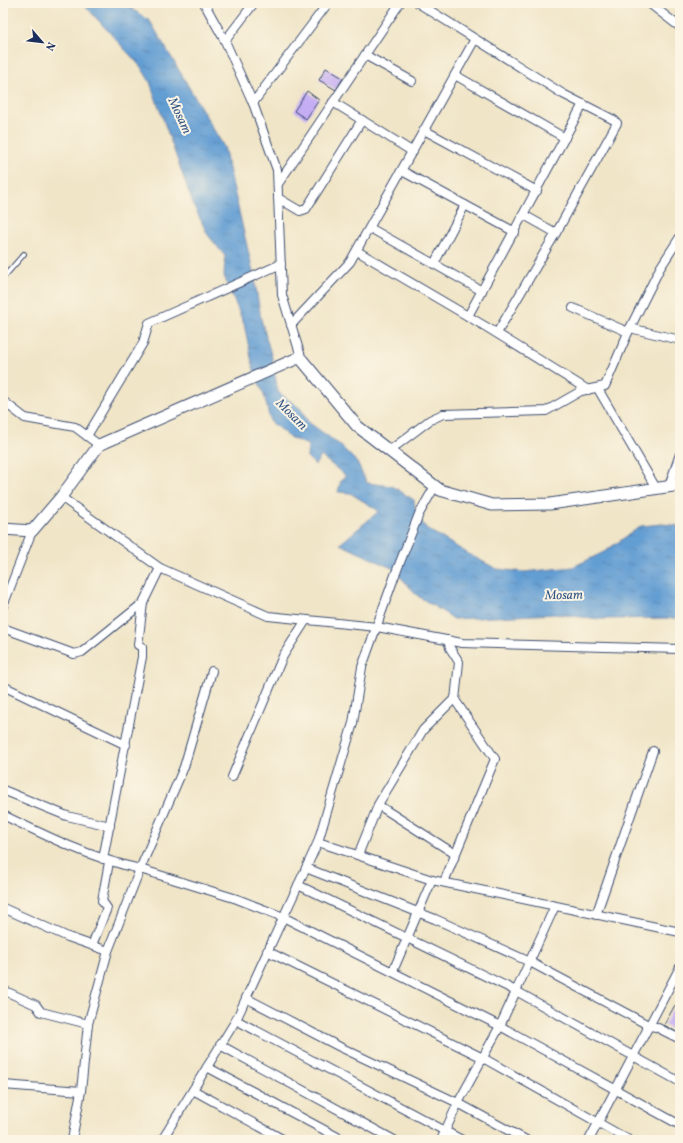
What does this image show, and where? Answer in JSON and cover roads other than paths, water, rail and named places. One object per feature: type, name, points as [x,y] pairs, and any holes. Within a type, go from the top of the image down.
[{"type":"street","points":[[204,3],[225,41],[253,103],[277,170],[282,295],[300,359],[357,426],[440,490],[492,505],[550,504],[674,485],[680,454]]},
{"type":"street","points":[[225,41],[254,3]]},
{"type":"street","points":[[253,103],[328,3]]},
{"type":"street","points":[[278,184],[400,3]]},
{"type":"street","points":[[418,3],[563,94],[614,120],[617,125],[497,333]]},
{"type":"street","points":[[649,3],[680,27]]},
{"type":"street","points":[[291,325],[344,270],[357,251],[475,39]]},
{"type":"street","points":[[365,55],[412,81]]},
{"type":"street","points":[[455,75],[565,138]]},
{"type":"street","points":[[333,102],[413,152]]},
{"type":"street","points":[[468,316],[515,232],[583,104]]},
{"type":"street","points":[[278,198],[296,210],[300,211],[306,209],[362,120]]},
{"type":"street","points":[[424,130],[537,191]]},
{"type":"street","points":[[402,171],[515,232]]},
{"type":"street","points":[[434,264],[465,205]]},
{"type":"street","points":[[524,215],[556,233]]},
{"type":"street","points":[[370,228],[482,292]]},
{"type":"street","points":[[388,450],[430,420],[444,414],[546,411],[581,391],[598,389],[605,386],[629,330],[660,268],[680,237]]},
{"type":"street","points":[[357,251],[497,333],[588,390]]},
{"type":"street","points":[[87,436],[143,343],[147,326],[151,322],[281,264]]},
{"type":"street","points":[[573,308],[629,330],[680,340]]},
{"type":"street","points":[[3,606],[32,531],[61,497],[99,445],[202,399],[300,359]]},
{"type":"street","points":[[598,389],[656,488]]},
{"type":"street","points":[[3,401],[25,418],[75,427],[99,445]]},
{"type":"street","points":[[162,1140],[236,1020],[318,842],[353,723],[362,667],[419,514],[434,486]]},
{"type":"street","points":[[61,497],[160,568],[268,616],[377,628],[462,643],[680,649]]},
{"type":"street","points":[[3,529],[32,531]]},
{"type":"street","points":[[92,945],[107,908],[102,901],[110,826],[126,745],[128,723],[142,657],[142,647],[138,645],[143,603],[160,568]]},
{"type":"street","points":[[3,628],[74,654],[82,652],[143,603]]},
{"type":"street","points":[[232,777],[282,656],[306,620]]},
{"type":"street","points":[[444,882],[495,759],[455,700],[459,662],[450,648],[448,640]]},
{"type":"street","points":[[72,1140],[80,1092],[88,1024],[108,951],[140,869],[184,767],[212,671]]},
{"type":"street","points":[[3,686],[126,745]]},
{"type":"street","points":[[358,855],[378,805],[423,730],[455,698]]},
{"type":"street","points":[[596,915],[653,751]]},
{"type":"street","points":[[3,790],[67,816],[110,826]]},
{"type":"street","points":[[378,805],[455,854]]},
{"type":"street","points":[[3,815],[106,861],[140,869],[237,899],[283,917],[500,1026],[680,1124]]},
{"type":"street","points":[[318,842],[432,880],[680,932]]},
{"type":"street","points":[[306,868],[419,913],[530,962],[650,1026],[656,1027],[680,1039]]},
{"type":"street","points":[[393,971],[432,880]]},
{"type":"street","points":[[298,885],[516,991],[680,1082]]},
{"type":"street","points":[[441,1140],[458,1103],[500,1026],[555,906]]},
{"type":"street","points":[[3,908],[68,937],[108,951]]},
{"type":"street","points":[[267,951],[483,1058],[629,1140]]},
{"type":"street","points":[[589,1140],[680,967]]},
{"type":"street","points":[[3,990],[36,1005],[41,1012],[88,1024]]},
{"type":"street","points":[[246,998],[340,1047],[458,1103],[526,1140]]},
{"type":"street","points":[[236,1020],[462,1140]]},
{"type":"street","points":[[220,1046],[394,1140]]},
{"type":"street","points":[[207,1067],[343,1140]]},
{"type":"street","points":[[3,1085],[80,1092]]},
{"type":"street","points":[[193,1090],[284,1140]]},
{"type":"lane","points":[[3,278],[24,254]]},
{"type":"water","name":"Mosam","points":[[80,3],[123,3],[150,21],[224,147],[254,276],[261,319],[272,358],[278,392],[301,409],[308,422],[340,445],[356,461],[367,483],[392,486],[414,500],[416,514],[427,529],[497,569],[524,572],[573,567],[604,552],[641,526],[662,524],[680,526],[680,618],[600,619],[555,614],[454,619],[418,596],[392,568],[340,544],[379,511],[350,493],[338,492],[341,480],[346,476],[321,456],[315,465],[307,457],[308,445],[289,437],[270,421],[265,398],[253,367],[244,324],[224,276],[225,256],[208,235],[193,204],[150,82],[141,67],[89,10]]}]
